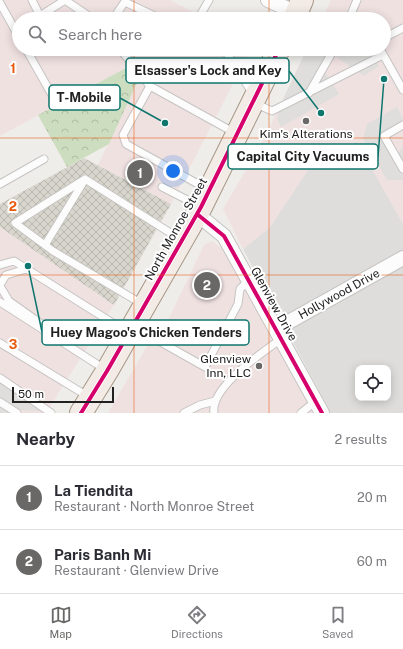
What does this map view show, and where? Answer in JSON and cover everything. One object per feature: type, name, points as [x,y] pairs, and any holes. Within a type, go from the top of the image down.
[{"type":"main road","name":"North Monroe Street","points":[[86,406],[202,204],[275,56]]},
{"type":"street","points":[[268,0],[298,12]]},
{"type":"street","name":"Glenview Drive","points":[[202,204],[224,236],[319,407]]},
{"type":"street","name":"Hollywood Drive","points":[[278,334],[403,258]]},
{"type":"lane","points":[[32,0],[38,12]]},
{"type":"lane","points":[[46,12],[65,0],[83,12]]},
{"type":"lane","points":[[202,12],[209,0]]},
{"type":"lane","points":[[352,12],[357,0]]},
{"type":"lane","points":[[118,12],[126,1],[147,12]]},
{"type":"lane","points":[[0,3],[12,24]]},
{"type":"lane","points":[[391,34],[403,28]]},
{"type":"lane","points":[[30,56],[52,95]]},
{"type":"lane","points":[[126,56],[150,86],[236,134]]},
{"type":"lane","points":[[228,56],[253,100],[272,111],[309,93],[375,56]]},
{"type":"lane","points":[[309,93],[330,56]]},
{"type":"lane","points":[[384,56],[403,90]]},
{"type":"lane","points":[[150,86],[123,135],[123,140],[126,144],[202,204]]},
{"type":"lane","points":[[403,125],[384,136],[403,169]]},
{"type":"lane","points":[[0,184],[44,159]]},
{"type":"lane","points":[[85,179],[182,240]]},
{"type":"lane","points":[[85,179],[15,223],[45,245],[145,305]]},
{"type":"lane","points":[[45,245],[85,179]]},
{"type":"lane","points":[[162,187],[202,204]]},
{"type":"lane","points":[[1,264],[14,261],[131,330],[205,367],[238,304],[240,290],[249,280]]},
{"type":"lane","points":[[26,269],[6,275],[0,286],[9,301],[57,334],[65,345]]},
{"type":"lane","points":[[0,302],[107,371]]},
{"type":"lane","points":[[214,413],[213,406],[218,394],[278,334]]},
{"type":"lane","points":[[0,344],[86,406]]},
{"type":"lane","points":[[0,378],[51,413]]},
{"type":"lane","points":[[184,413],[200,405],[215,401]]},
{"type":"lane","points":[[0,402],[16,413]]},
{"type":"lane","points":[[301,413],[319,407]]},
{"type":"shaded area","points":[[0,0],[170,0],[193,12],[12,12],[12,56],[247,56],[171,204],[98,165],[146,63],[141,60],[0,136]]},
{"type":"shaded area","points":[[331,0],[403,0],[403,224],[356,141],[310,167],[270,227],[243,249],[223,209],[265,137],[304,56],[391,56],[391,12],[325,12]]},
{"type":"shaded area","points":[[304,56],[331,56],[323,69],[339,94],[281,127],[277,119],[284,97]]},
{"type":"shaded area","points":[[335,56],[373,56],[379,66],[364,76]]},
{"type":"shaded area","points":[[397,107],[403,118],[403,125],[385,136],[396,156],[403,147],[403,180],[387,180],[363,139],[367,124]]},
{"type":"shaded area","points":[[357,141],[403,224],[403,413],[322,413],[329,409],[243,249],[270,227],[310,167]]},
{"type":"shaded area","points":[[84,158],[171,204],[114,305],[0,227],[0,204]]},
{"type":"shaded area","points":[[0,227],[114,305],[46,413],[0,413]]},
{"type":"shaded area","points":[[212,241],[225,251],[262,315],[313,413],[108,413],[147,346],[168,320],[204,245]]},
{"type":"shaded area","points":[[0,382],[43,411],[13,410],[12,413],[0,413]]},
{"type":"green space","points":[[141,60],[146,63],[109,144],[67,167],[38,115]]},
{"type":"cycle path","points":[[81,413],[107,371],[201,207],[276,56]]},
{"type":"cycle path","points":[[197,214],[224,236],[322,413]]},
{"type":"place","name":"Capital City Vacuums","points":[[384,79]]},
{"type":"place","name":"Elsasser's Lock and Key","points":[[321,113]]},
{"type":"place","name":"Kim's Alterations","points":[[306,121]]},
{"type":"place","name":"T-Mobile","points":[[165,123]]},
{"type":"place","name":"La Tiendita","points":[[140,173]]},
{"type":"place","name":"Huey Magoo's Chicken Tenders","points":[[28,266]]},
{"type":"place","name":"Paris Banh Mi","points":[[207,285]]},
{"type":"place","name":"Glenview Inn, LLC","points":[[259,366]]}]
